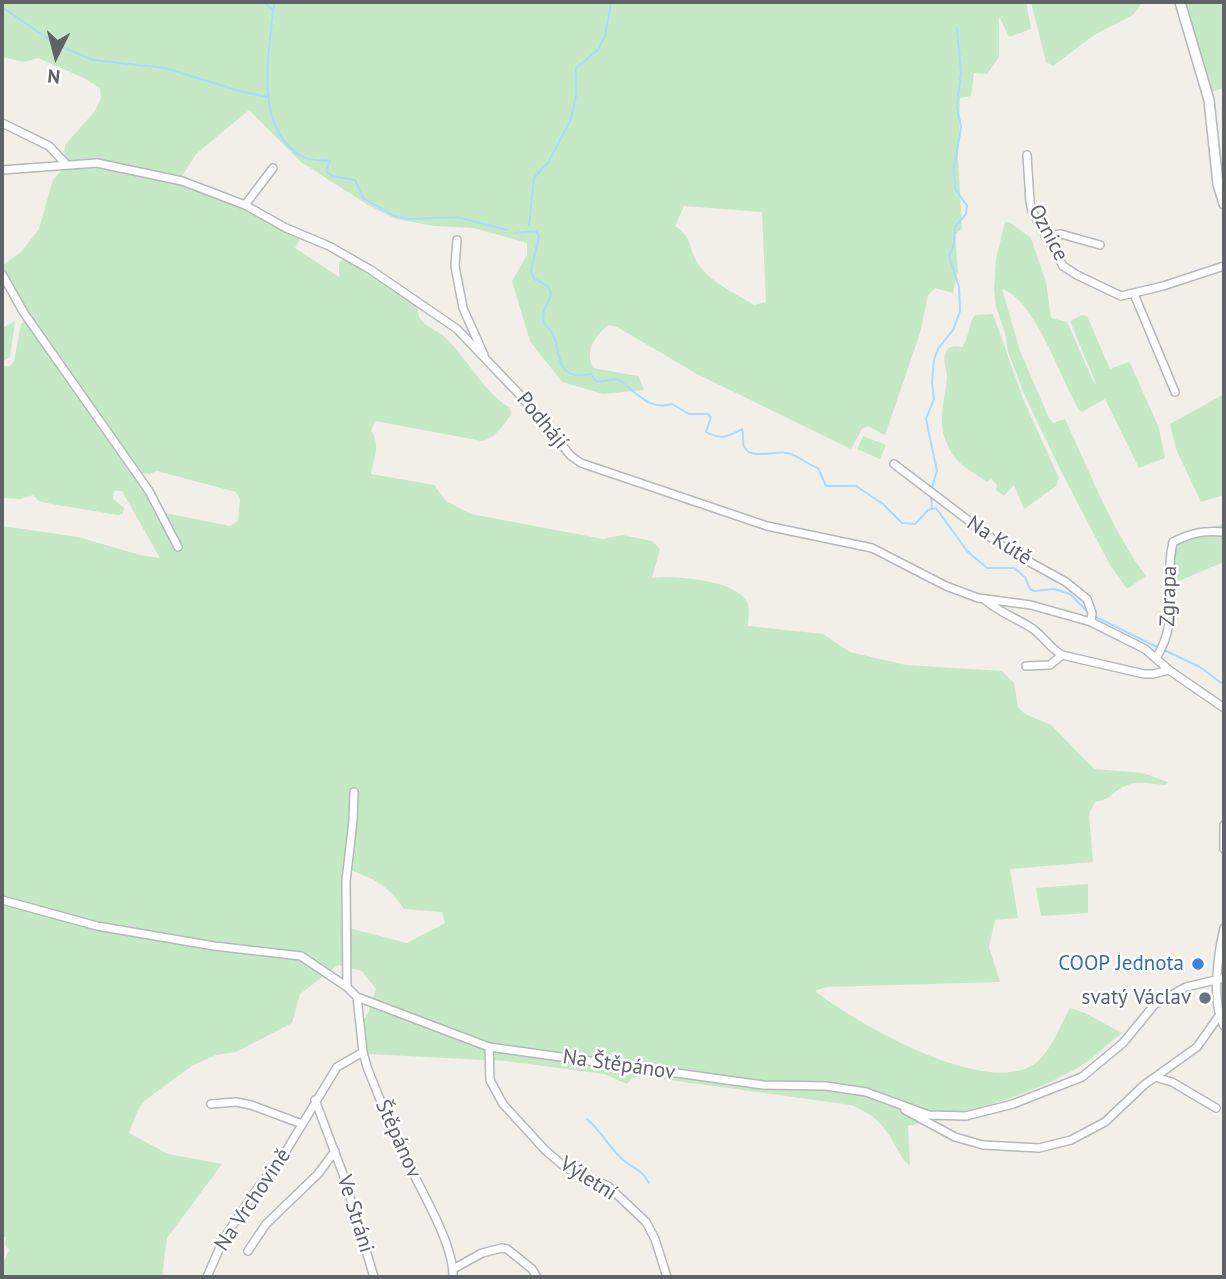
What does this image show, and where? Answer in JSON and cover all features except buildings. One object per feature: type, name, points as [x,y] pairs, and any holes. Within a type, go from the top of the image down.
[{"type":"street","points":[[1184,3],[1209,100],[1218,184],[1224,204]]},
{"type":"street","points":[[2,123],[50,146],[66,164]]},
{"type":"street","name":"Oznice","points":[[1027,155],[1030,202],[1045,236],[1063,265],[1077,275],[1121,296],[1224,266]]},
{"type":"street","name":"Podhájí","points":[[2,170],[97,163],[182,181],[245,205],[371,270],[457,329],[571,456],[581,463],[767,526],[872,548],[946,586],[985,600],[1031,605],[1092,618],[1145,649],[1160,652],[1169,670],[1224,708]]},
{"type":"street","points":[[245,205],[274,168]]},
{"type":"street","points":[[1045,236],[1061,234],[1100,245]]},
{"type":"street","points":[[457,240],[455,266],[463,308],[484,356]]},
{"type":"street","points":[[2,274],[24,313],[149,491],[178,547]]},
{"type":"street","points":[[1133,293],[1175,392]]},
{"type":"street","name":"Na Kútě","points":[[894,464],[1006,549],[1066,582],[1087,599],[1092,618]]},
{"type":"street","name":"Zgrapa","points":[[1160,652],[1167,637],[1172,607],[1169,559],[1173,542],[1205,530],[1224,532]]},
{"type":"street","points":[[985,600],[998,612],[1037,632],[1051,648],[1062,655],[1135,673],[1153,674],[1169,670]]},
{"type":"street","points":[[1026,666],[1050,664],[1062,655]]},
{"type":"street","points":[[348,987],[346,881],[354,821],[354,792]]},
{"type":"street","points":[[1224,825],[1224,849]]},
{"type":"street","name":"Na Štěpánov","points":[[2,900],[97,926],[214,946],[301,956],[348,987],[357,997],[489,1047],[763,1085],[826,1086],[866,1092],[929,1115],[967,1116],[1013,1104],[1082,1077],[1123,1043],[1155,1004],[1186,987],[1221,979]]},
{"type":"street","points":[[1224,931],[1219,1016],[1224,1026]]},
{"type":"street","name":"Štěpánov","points":[[357,997],[367,1068],[450,1254],[453,1273]]},
{"type":"street","points":[[891,1103],[926,1123],[969,1142],[1039,1148],[1071,1140],[1105,1122],[1155,1077],[1197,1047],[1219,1016]]},
{"type":"street","name":"Výletní","points":[[489,1047],[490,1080],[503,1104],[545,1150],[566,1168],[608,1186],[646,1223],[655,1239],[667,1277]]},
{"type":"street","name":"Na Vrchovině","points":[[207,1277],[224,1238],[283,1156],[337,1067],[363,1052]]},
{"type":"street","points":[[1155,1077],[1172,1082],[1216,1108]]},
{"type":"street","name":"Ve Stráni","points":[[316,1100],[335,1151],[374,1277]]},
{"type":"street","name":"Na Vrchovině","points":[[211,1104],[236,1102],[251,1105],[302,1124]]},
{"type":"street","name":"Ve Stráni","points":[[248,1251],[266,1224],[318,1174],[335,1151]]},
{"type":"street","points":[[453,1273],[482,1253],[502,1248],[522,1261],[537,1277]]},
{"type":"green space","points":[[2,2],[1026,2],[1031,29],[1009,37],[999,16],[999,57],[987,74],[974,73],[971,96],[960,98],[958,158],[962,228],[955,235],[958,271],[953,293],[935,288],[928,295],[920,333],[885,435],[868,426],[862,429],[851,449],[697,374],[617,327],[608,325],[592,344],[590,355],[593,368],[638,376],[644,390],[603,394],[562,382],[530,341],[512,281],[527,255],[527,243],[474,228],[434,226],[396,219],[368,205],[301,162],[249,110],[196,154],[177,184],[242,208],[301,237],[295,248],[339,277],[339,263],[344,259],[361,268],[418,308],[423,323],[446,338],[491,393],[510,408],[511,414],[502,426],[491,437],[482,441],[375,421],[371,431],[376,447],[371,474],[434,485],[446,501],[471,514],[603,539],[622,535],[652,541],[660,549],[652,578],[675,577],[705,581],[733,589],[748,604],[748,626],[823,634],[850,652],[906,665],[1002,671],[1014,683],[1018,707],[1025,714],[1051,725],[1094,769],[1143,773],[1168,782],[1166,785],[1130,784],[1106,799],[1095,802],[1089,814],[1093,862],[1010,869],[1018,918],[995,920],[989,947],[1000,982],[826,987],[815,991],[890,1038],[956,1065],[987,1072],[1014,1072],[1036,1063],[1051,1044],[1070,1008],[1122,1033],[1092,1058],[1055,1080],[1014,1097],[908,1126],[910,1166],[878,1122],[851,1105],[641,1076],[632,1078],[627,1084],[604,1074],[506,1061],[368,1054],[358,1030],[368,1013],[376,989],[362,971],[338,965],[300,994],[292,1023],[236,1052],[216,1055],[193,1065],[144,1101],[137,1112],[129,1133],[168,1154],[222,1164],[167,1238],[162,1277],[2,1277],[2,1266],[9,1250],[5,1244],[6,1237],[2,1236],[2,526],[78,537],[160,558],[122,491],[114,491],[113,499],[124,508],[123,514],[118,515],[46,503],[33,495],[21,499],[2,498],[2,366],[10,366],[14,361],[21,324],[29,317],[2,266],[22,251],[39,229],[53,180],[63,169],[65,145],[95,111],[101,98],[100,88],[38,58],[24,62],[2,57]],"holes":[[[684,206],[762,212],[766,302],[754,305],[702,269],[687,238],[675,226]],[[157,471],[236,492],[240,499],[238,521],[230,526],[165,513],[141,473]],[[343,868],[378,883],[392,893],[404,909],[442,912],[445,923],[407,943],[341,926]]]},
{"type":"green space","points":[[1031,2],[1139,2],[1140,6],[1133,15],[1094,35],[1053,66],[1046,62]]},
{"type":"green space","points":[[1184,2],[1224,2],[1224,88],[1210,92]]},
{"type":"green space","points":[[1005,222],[1031,238],[1046,282],[1051,318],[1067,322],[1094,383],[1096,384],[1070,321],[1082,315],[1087,316],[1110,369],[1129,362],[1159,428],[1165,458],[1139,468],[1105,399],[1080,411],[1037,325],[1026,308],[1002,289],[1020,351],[1049,418],[1053,423],[1065,419],[1112,520],[1146,576],[1127,589],[1110,565],[1061,471],[1025,396],[1008,352],[994,290],[996,259]]},
{"type":"green space","points":[[993,314],[1024,401],[1059,478],[1056,486],[1024,509],[1014,485],[1004,496],[996,490],[997,485],[991,479],[987,482],[959,462],[951,452],[942,429],[947,377],[945,353],[949,348],[962,347],[975,315]]},
{"type":"green space","points":[[15,321],[10,357],[2,362],[2,328]]},
{"type":"green space","points":[[1224,394],[1224,495],[1201,502],[1176,449],[1170,424]]},
{"type":"green space","points":[[863,436],[886,445],[880,459],[857,449]]},
{"type":"green space","points":[[1224,523],[1224,562],[1173,581],[1173,552],[1181,540]]},
{"type":"green space","points":[[1088,884],[1088,913],[1041,916],[1036,888]]},
{"type":"waterway","points":[[263,2],[273,10],[268,70],[270,111],[287,145],[303,157],[330,161],[326,171],[332,176],[355,180],[363,198],[393,215],[408,219],[457,217],[507,230]]},
{"type":"waterway","points":[[273,10],[275,2]]},
{"type":"waterway","points":[[529,225],[534,178],[548,163],[571,119],[576,95],[576,68],[598,50],[605,36],[611,2]]},
{"type":"waterway","points":[[2,7],[57,45],[93,60],[165,68],[268,97]]},
{"type":"waterway","points":[[932,487],[937,471],[926,419],[934,399],[934,360],[938,349],[953,330],[960,311],[959,287],[949,256],[954,244],[955,227],[966,214],[967,206],[955,188],[954,170],[961,127],[957,107],[961,73],[957,28]]},
{"type":"waterway","points":[[515,233],[536,231],[539,236],[531,271],[534,279],[549,288],[551,293],[543,313],[544,321],[555,340],[564,369],[570,373],[591,374],[599,382],[617,379],[649,403],[672,404],[689,414],[708,414],[711,417],[706,432],[716,436],[728,436],[742,429],[743,444],[751,453],[782,452],[795,456],[818,468],[826,486],[856,486],[883,504],[902,523],[915,524],[928,510],[936,508],[967,551],[987,568],[1014,568],[1025,577],[1030,589],[1054,589],[1070,594],[1088,612]]},
{"type":"waterway","points":[[931,497],[932,507]]},
{"type":"waterway","points":[[1096,617],[1157,647]]},
{"type":"waterway","points":[[1162,649],[1200,667],[1224,685]]},
{"type":"waterway","points":[[1223,976],[1224,967]]},
{"type":"waterway","points":[[1223,982],[1224,1007]]},
{"type":"waterway","points":[[587,1119],[620,1157],[641,1172],[649,1183]]},
{"type":"place","name":"COOP Jednota","points":[[1198,964]]},
{"type":"place","name":"svatý Václav","points":[[1205,998]]}]
